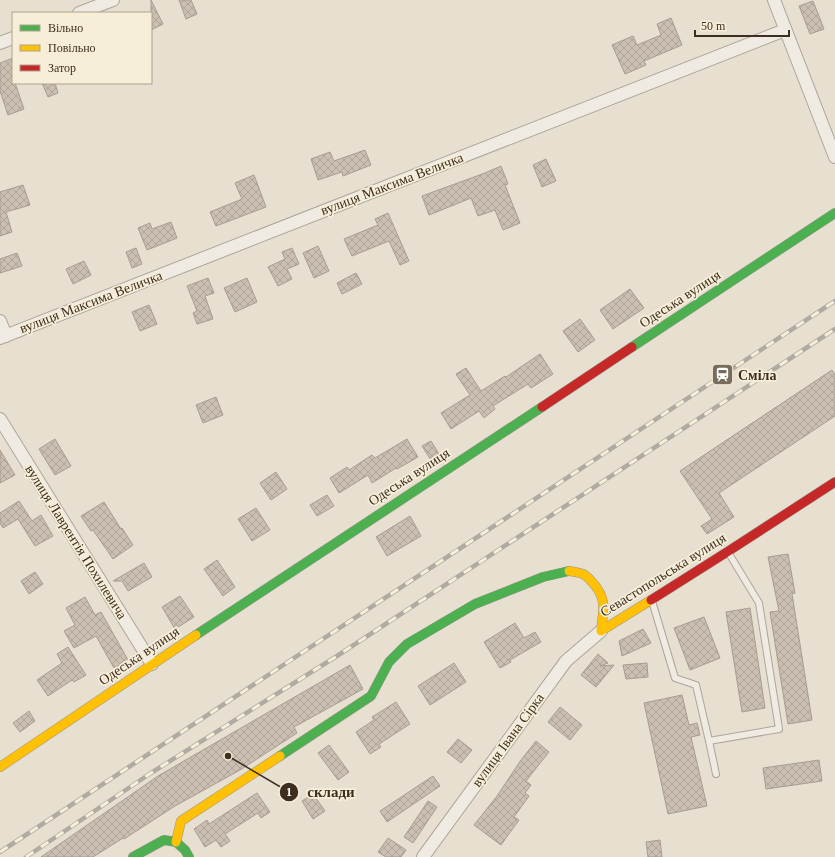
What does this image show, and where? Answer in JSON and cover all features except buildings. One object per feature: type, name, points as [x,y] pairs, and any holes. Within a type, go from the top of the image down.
[{"type":"street","points":[[82,12],[113,0]]},
{"type":"street","points":[[774,0],[835,157]]},
{"type":"street","name":"вулиця Максима Величка","points":[[3,337],[785,30]]},
{"type":"street","points":[[0,43],[12,38]]},
{"type":"street","name":"Одеська вулиця","points":[[0,767],[152,664],[835,213]]},
{"type":"street","points":[[0,321],[3,337]]},
{"type":"street","name":"вулиця Лаврентія Похилевича","points":[[0,419],[152,664]]},
{"type":"street","name":"Севастопольська вулиця","points":[[601,631],[835,482]]},
{"type":"street","name":"Севастопольська вулиця","points":[[176,842],[181,821],[371,696],[389,662],[407,644],[475,604],[543,576],[567,571],[583,573],[594,584],[602,597],[603,611],[601,631]]},
{"type":"street","name":"вулиця Івана Сірка","points":[[423,857],[566,661],[601,631]]},
{"type":"street","points":[[133,857],[164,840],[176,842],[185,850],[189,857]]},
{"type":"lane","points":[[709,741],[779,729],[759,603],[727,552]]},
{"type":"lane","points":[[651,600],[675,678],[696,685],[716,774]]},
{"type":"railway","points":[[0,852],[835,301]]},
{"type":"railway","points":[[26,857],[151,773],[337,656],[835,329]]},
{"type":"traffic: fast","points":[[632,347],[835,213]]},
{"type":"traffic: fast","points":[[196,635],[542,407]]},
{"type":"traffic: fast","points":[[280,756],[371,696],[389,662],[407,644],[475,604],[543,577],[569,571]]},
{"type":"traffic: fast","points":[[133,857],[164,840],[176,842],[185,850],[189,857]]},
{"type":"traffic: slow","points":[[569,571],[585,575],[598,589],[603,600],[601,631],[651,600]]},
{"type":"traffic: slow","points":[[0,767],[196,635]]},
{"type":"traffic: slow","points":[[176,842],[181,821],[280,756]]},
{"type":"traffic: jam","points":[[542,407],[632,347]]},
{"type":"traffic: jam","points":[[651,600],[835,482]]},
{"type":"place","name":"Сміла","points":[[723,375]]},
{"type":"place","name":"склади","points":[[228,756]]}]
